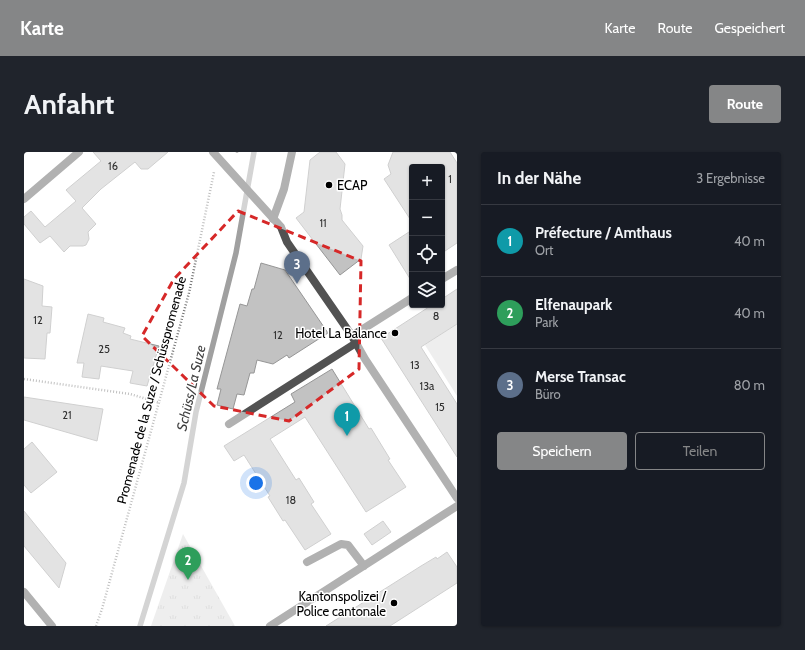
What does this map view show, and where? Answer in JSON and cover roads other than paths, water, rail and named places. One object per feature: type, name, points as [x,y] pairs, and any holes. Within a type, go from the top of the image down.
[{"type":"street","points":[[24,199],[79,152]]},
{"type":"street","points":[[273,219],[284,189],[292,152]]},
{"type":"street","points":[[215,154],[263,206],[281,228],[287,242],[354,339],[457,498]]},
{"type":"street","points":[[445,277],[457,270]]},
{"type":"street","points":[[229,424],[409,300]]},
{"type":"street","points":[[270,626],[457,506]]},
{"type":"street","points":[[307,562],[341,544],[348,546],[364,566]]},
{"type":"street","points":[[24,592],[52,626]]},
{"type":"waterway","name":"Schüss/La Suze","points":[[140,626],[184,483],[196,412],[236,253],[254,152]]},
{"type":"place","name":"ECAP","points":[[329,185]]},
{"type":"place","name":"Merse Transac","points":[[297,284]]},
{"type":"place","name":"Hotel La Balance","points":[[395,333]]},
{"type":"place","name":"Préfecture / Amthaus","points":[[347,436]]},
{"type":"place","name":"Elfenaupark","points":[[188,580]]},
{"type":"place","name":"Kantonspolizei / Police cantonale","points":[[394,603]]}]
